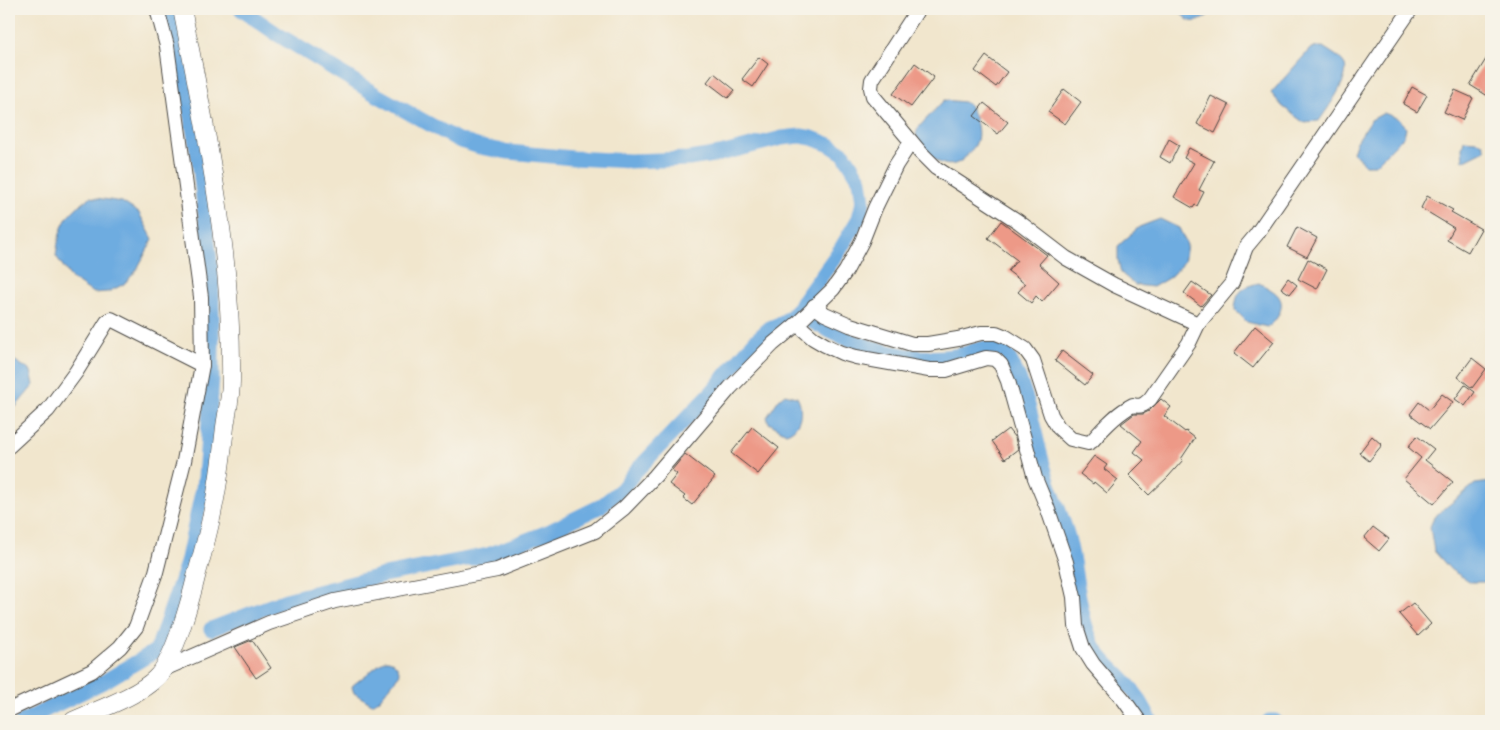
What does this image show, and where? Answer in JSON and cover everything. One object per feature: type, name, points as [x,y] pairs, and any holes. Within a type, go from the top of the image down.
[{"type":"street","points":[[9,710],[92,671],[120,647],[136,628],[156,572],[184,461],[202,365],[201,297],[167,46],[157,9]]},
{"type":"street","points":[[73,721],[134,694],[156,679],[164,669],[172,652],[191,596],[214,508],[231,383],[230,308],[221,229],[200,99],[182,9]]},
{"type":"street","points":[[918,9],[872,80],[871,88],[873,96],[911,142],[936,168],[1019,222],[1066,258],[1114,284],[1198,324]]},
{"type":"street","points":[[814,306],[825,314],[850,325],[912,344],[928,344],[981,333],[996,333],[1006,337],[1025,349],[1033,360],[1051,415],[1058,427],[1071,439],[1088,443],[1123,410],[1133,405],[1144,405],[1150,399],[1189,343],[1198,324],[1232,283],[1246,247],[1411,9]]},
{"type":"street","points":[[164,669],[268,623],[335,601],[497,570],[595,530],[624,508],[655,476],[730,388],[773,344],[833,289],[846,271],[862,241],[875,208],[911,142]]},
{"type":"street","points":[[9,446],[48,410],[76,372],[107,322],[111,319],[202,365]]},
{"type":"street","points":[[797,324],[813,338],[825,345],[856,357],[929,370],[946,370],[986,358],[995,360],[1001,366],[1008,381],[1035,478],[1066,562],[1074,597],[1076,626],[1083,648],[1093,664],[1124,700],[1139,721]]},
{"type":"water","points":[[1179,9],[1215,9],[1201,20],[1191,21]]},
{"type":"water","points":[[1323,47],[1343,62],[1346,71],[1337,94],[1319,121],[1303,122],[1282,106],[1271,93],[1311,48]]},
{"type":"water","points":[[944,100],[964,102],[969,105],[978,129],[974,147],[963,159],[951,165],[938,162],[933,158],[920,144],[916,136],[918,128]]},
{"type":"water","points":[[1384,113],[1399,119],[1406,128],[1404,136],[1375,165],[1365,165],[1353,152],[1356,143],[1371,120]]},
{"type":"water","points":[[1464,140],[1477,141],[1483,144],[1485,150],[1463,161],[1462,148]]},
{"type":"water","points":[[90,197],[122,202],[139,213],[153,239],[136,271],[124,284],[108,292],[93,293],[72,279],[56,256],[59,236],[65,222],[74,210]]},
{"type":"water","points":[[1160,219],[1179,228],[1187,245],[1184,262],[1170,277],[1153,287],[1135,285],[1121,273],[1118,260],[1118,246],[1139,227]]},
{"type":"water","points":[[1259,283],[1278,295],[1281,304],[1277,318],[1267,327],[1247,322],[1235,310],[1241,291],[1248,286]]},
{"type":"water","points":[[9,357],[31,371],[34,385],[13,410],[9,412]]},
{"type":"water","points":[[785,394],[797,397],[801,413],[795,427],[786,433],[769,423],[767,417],[779,399]]},
{"type":"water","points":[[1491,482],[1491,579],[1484,582],[1471,582],[1451,570],[1434,551],[1430,527],[1434,517],[1475,484]]},
{"type":"water","points":[[385,660],[393,662],[400,674],[379,700],[372,704],[354,693],[352,687]]},
{"type":"building","points":[[1491,51],[1491,98],[1470,85]]},
{"type":"building","points":[[986,56],[1007,72],[996,87],[975,71]]},
{"type":"building","points":[[759,57],[768,64],[753,87],[742,79]]},
{"type":"building","points":[[915,63],[934,77],[911,107],[893,94]]},
{"type":"building","points":[[714,73],[735,90],[728,98],[707,82]]},
{"type":"building","points":[[1412,87],[1427,95],[1417,112],[1403,104]]},
{"type":"building","points":[[1064,89],[1081,102],[1065,124],[1048,112]]},
{"type":"building","points":[[1455,90],[1473,98],[1462,120],[1444,112]]},
{"type":"building","points":[[1211,96],[1229,105],[1215,133],[1197,124]]},
{"type":"building","points":[[984,103],[1008,122],[998,134],[974,116]]},
{"type":"building","points":[[1169,139],[1179,145],[1170,163],[1160,157]]},
{"type":"building","points":[[1189,148],[1214,161],[1199,190],[1204,192],[1197,206],[1195,205],[1193,208],[1174,197],[1194,163],[1184,158]]},
{"type":"building","points":[[1427,196],[1453,210],[1451,212],[1481,229],[1468,252],[1447,240],[1454,228],[1421,208]]},
{"type":"building","points":[[1001,221],[1047,255],[1039,264],[1059,282],[1042,302],[1036,296],[1031,303],[1018,292],[1025,284],[1008,271],[1017,260],[988,238]]},
{"type":"building","points":[[1297,227],[1317,238],[1307,257],[1287,247]]},
{"type":"building","points":[[1308,259],[1327,269],[1317,289],[1298,279]]},
{"type":"building","points":[[1288,278],[1297,285],[1290,294],[1281,288]]},
{"type":"building","points":[[1192,282],[1211,295],[1201,306],[1184,293]]},
{"type":"building","points":[[1255,326],[1274,342],[1253,368],[1234,353]]},
{"type":"building","points":[[1062,351],[1093,375],[1085,385],[1055,361]]},
{"type":"building","points":[[1472,358],[1486,369],[1472,388],[1458,377]]},
{"type":"building","points":[[1465,385],[1475,392],[1465,406],[1455,399]]},
{"type":"building","points":[[1442,394],[1453,402],[1430,429],[1410,414],[1419,402],[1429,410]]},
{"type":"building","points":[[1161,399],[1171,407],[1164,416],[1195,438],[1181,459],[1183,460],[1149,495],[1129,475],[1144,460],[1134,452],[1142,441],[1121,424],[1134,414],[1143,414],[1149,411]]},
{"type":"building","points":[[752,427],[779,448],[758,474],[731,453]]},
{"type":"building","points":[[1008,429],[1015,438],[1018,449],[1005,459],[992,441]]},
{"type":"building","points":[[1372,436],[1382,445],[1369,461],[1359,453]]},
{"type":"building","points":[[1417,436],[1434,449],[1425,460],[1453,482],[1434,504],[1404,479],[1421,458],[1408,447]]},
{"type":"building","points":[[685,454],[715,477],[692,505],[683,498],[685,496],[669,484],[677,474],[672,470]]},
{"type":"building","points":[[1094,456],[1107,465],[1104,469],[1118,480],[1107,493],[1094,482],[1093,484],[1080,474]]},
{"type":"building","points":[[1373,527],[1389,539],[1379,551],[1364,538]]},
{"type":"building","points":[[1413,603],[1431,624],[1418,636],[1399,614]]},
{"type":"building","points":[[252,640],[271,668],[256,678],[235,647]]},
{"type":"waterway","points":[[23,721],[105,681],[157,650],[187,563],[205,478],[212,378],[212,279],[199,161],[171,9]]},
{"type":"waterway","points":[[211,629],[286,600],[384,575],[488,555],[548,532],[601,506],[622,489],[635,472],[710,394],[754,342],[770,328],[782,323],[794,314],[840,250],[859,218],[863,202],[860,180],[844,154],[830,145],[801,136],[782,138],[720,154],[689,159],[630,161],[573,158],[509,152],[480,147],[458,140],[375,94],[277,34],[241,9]]},
{"type":"waterway","points":[[813,322],[844,338],[899,354],[918,357],[954,356],[979,349],[992,348],[998,349],[1007,355],[1025,394],[1045,472],[1068,537],[1081,609],[1088,633],[1102,658],[1128,684],[1141,702],[1151,721]]},
{"type":"waterway","points":[[1269,721],[1275,721]]}]
